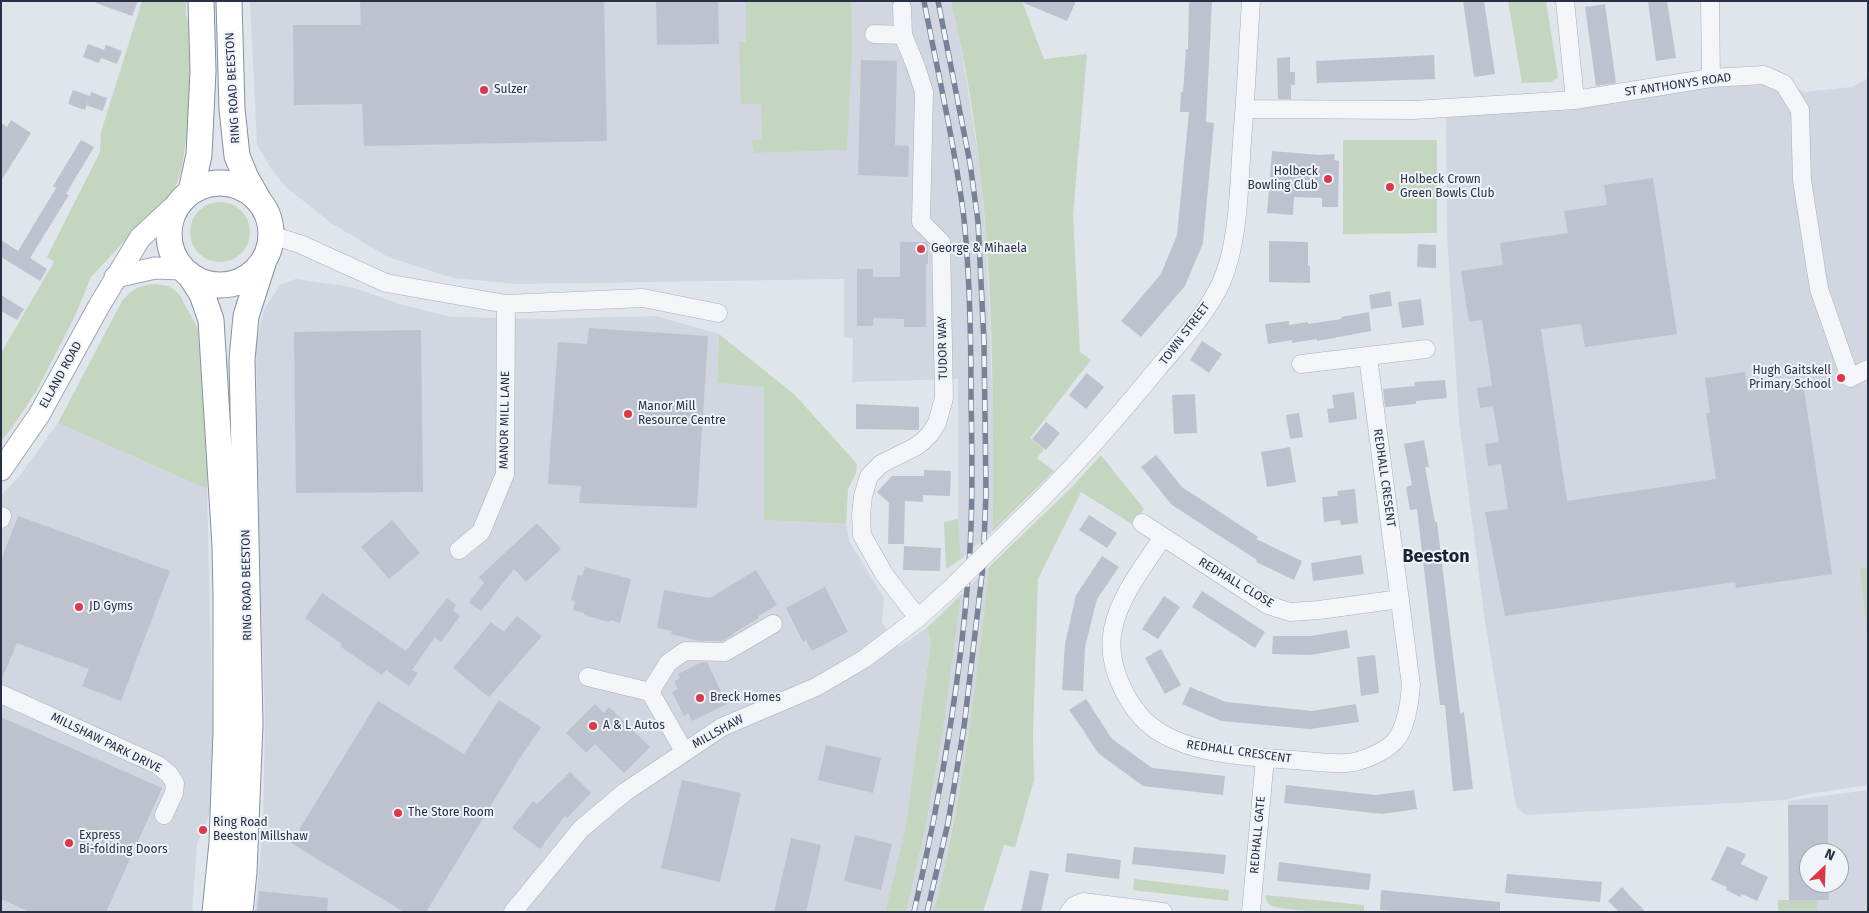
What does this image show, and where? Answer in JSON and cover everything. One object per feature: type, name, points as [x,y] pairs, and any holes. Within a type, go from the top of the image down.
[{"type":"highway","points":[[187,195],[212,183],[225,183],[249,191],[259,200],[270,222],[272,235],[264,260],[248,276],[235,282],[220,285],[204,282],[186,272],[175,257],[169,241],[170,225],[174,211],[187,195],[199,155],[204,71],[201,1]]},
{"type":"highway","name":"RING ROAD BEESTON","points":[[229,1],[232,109],[237,156],[246,178],[259,200]]},
{"type":"highway","name":"RING ROAD BEESTON","points":[[240,912],[244,872],[250,724],[242,360],[246,316],[264,260]]},
{"type":"highway","name":"RING ROAD BEESTON","points":[[186,272],[202,294],[211,320],[225,546],[226,732],[222,843],[215,912]]},
{"type":"main road","name":"ELLAND ROAD","points":[[1,470],[39,415],[116,277],[140,238],[187,195]]},
{"type":"main road","points":[[116,277],[155,268],[186,272]]},
{"type":"street","name":"TOWN STREET","points":[[950,588],[1052,489],[1116,419],[1203,313],[1221,282],[1230,254],[1236,218],[1246,109],[1251,1]]},
{"type":"street","points":[[1565,1],[1575,100]]},
{"type":"street","points":[[1710,1],[1711,78]]},
{"type":"street","name":"TUDOR WAY","points":[[902,7],[903,35],[924,92],[921,222],[941,242],[944,398],[937,423],[922,442],[881,464],[869,476],[863,496],[861,515],[862,536],[884,574],[918,618]]},
{"type":"street","points":[[874,34],[903,35]]},
{"type":"street","name":"ST ANTHONYS ROAD","points":[[1246,109],[1414,110],[1575,100],[1711,78],[1764,75],[1784,84],[1800,110],[1802,180],[1819,289],[1850,378],[1868,369]]},
{"type":"street","points":[[272,235],[300,244],[386,283],[506,304],[643,298],[718,313]]},
{"type":"street","name":"MANOR MILL LANE","points":[[459,550],[481,532],[505,474],[506,304]]},
{"type":"street","points":[[1301,364],[1368,357],[1426,348]]},
{"type":"street","name":"REDHALL CRESENT","points":[[1368,357],[1400,599]]},
{"type":"street","name":"REDHALL CLOSE","points":[[1142,523],[1268,605],[1290,612],[1400,599]]},
{"type":"street","name":"REDHALL CRESCENT","points":[[1163,537],[1129,588],[1119,608],[1112,631],[1112,653],[1116,675],[1126,695],[1140,715],[1159,732],[1180,743],[1207,750],[1266,758],[1348,763],[1370,756],[1395,742],[1410,704],[1411,685],[1400,599]]},
{"type":"street","name":"MILLSHAW","points":[[513,912],[581,829],[625,792],[684,751],[722,728],[816,687],[864,659],[918,618],[950,588]]},
{"type":"street","points":[[650,692],[668,664],[685,651],[725,652],[773,624]]},
{"type":"street","points":[[588,677],[650,692],[684,751]]},
{"type":"street","name":"MILLSHAW PARK DRIVE","points":[[1,694],[158,765],[176,783],[174,793],[164,815]]},
{"type":"street","name":"REDHALL GATE","points":[[1251,912],[1266,758]]},
{"type":"street","points":[[1069,912],[1074,906],[1083,902],[1163,912]]},
{"type":"shaded area","points":[[250,1],[746,1],[746,42],[740,42],[742,104],[761,103],[762,139],[753,140],[754,153],[847,149],[849,1],[951,1],[959,34],[980,168],[986,238],[993,410],[993,531],[961,559],[958,519],[958,379],[852,382],[853,338],[844,338],[844,279],[518,284],[453,278],[388,257],[331,223],[286,187],[272,170],[257,145]]},
{"type":"shaded area","points":[[1711,78],[1784,84],[1805,92],[1852,87],[1868,78],[1868,785],[1809,794],[1784,800],[1526,815],[1516,806],[1485,621],[1459,420],[1447,236],[1446,108]]},
{"type":"shaded area","points":[[296,279],[351,287],[403,305],[451,317],[542,319],[656,316],[719,334],[717,383],[764,386],[764,520],[846,524],[850,543],[884,598],[882,623],[899,647],[927,628],[931,641],[905,830],[885,912],[255,912],[263,828],[265,718],[259,541],[256,343],[264,310],[280,285]]},
{"type":"shaded area","points":[[58,423],[207,489],[213,744],[211,810],[197,844],[192,912],[1,912],[1,495],[18,478]]},
{"type":"shaded area","points":[[989,567],[978,672],[963,769],[942,879],[934,912],[906,912],[925,830],[943,731],[961,595]]},
{"type":"shaded area","points":[[1868,790],[1868,912],[1817,912],[1816,900],[1789,900],[1788,801]]},
{"type":"green space","points":[[142,1],[186,1],[186,14],[192,40],[191,103],[182,167],[176,186],[167,201],[147,217],[91,277],[75,316],[37,390],[1,441],[1,353],[54,262],[47,257],[100,152],[101,132]]},
{"type":"green space","points":[[746,1],[851,1],[852,49],[847,150],[754,153],[752,140],[762,139],[761,104],[741,104],[739,42],[746,42]]},
{"type":"green space","points":[[951,1],[1022,1],[1044,59],[1087,54],[1073,214],[1080,352],[1091,360],[1030,438],[1044,449],[1037,458],[1054,471],[993,531],[993,398],[988,265],[983,198],[965,66]]},
{"type":"green space","points":[[1508,1],[1546,1],[1558,77],[1551,82],[1522,83]]},
{"type":"green space","name":"Holbeck Crown Green Bowls Club","points":[[1343,140],[1437,140],[1437,233],[1343,234]]},
{"type":"green space","points":[[214,202],[226,202],[237,207],[245,215],[250,226],[248,244],[237,257],[226,262],[214,262],[203,257],[195,249],[190,238],[190,226],[195,215],[203,207]]},
{"type":"green space","points":[[155,284],[169,286],[179,294],[200,332],[207,406],[207,489],[58,423],[122,301],[136,289]]},
{"type":"green space","points":[[719,334],[795,395],[857,464],[856,474],[848,489],[846,524],[764,520],[764,387],[717,383]]},
{"type":"green space","points":[[1101,455],[1144,509],[1132,524],[1081,492],[1038,579],[1033,735],[1034,780],[1015,847],[1004,845],[983,912],[934,912],[953,827],[968,741],[989,567],[1072,487]]},
{"type":"green space","points":[[958,519],[961,559],[946,569],[944,522]]},
{"type":"green space","points":[[1868,567],[1868,643],[1860,568]]},
{"type":"green space","points":[[961,595],[943,731],[925,830],[906,912],[885,912],[905,830],[931,641],[927,628]]},
{"type":"green space","points":[[1134,879],[1229,890],[1228,901],[1133,890]]},
{"type":"green space","points":[[1265,895],[1364,905],[1364,912],[1287,909],[1270,905]]},
{"type":"green space","points":[[1778,900],[1817,900],[1817,912],[1778,912]]},
{"type":"building","points":[[96,1],[138,1],[132,16],[96,3]]},
{"type":"building","name":"Sulzer","points":[[360,1],[604,1],[607,141],[364,146],[362,104],[294,105],[293,25],[361,25]]},
{"type":"building","points":[[656,1],[718,1],[719,44],[657,45]]},
{"type":"building","points":[[1019,1],[1076,1],[1067,21]]},
{"type":"building","points":[[1189,1],[1212,1],[1206,122],[1214,123],[1203,243],[1185,286],[1141,337],[1121,321],[1161,274],[1177,235],[1189,112],[1180,112],[1186,49],[1188,49]]},
{"type":"building","points":[[1463,1],[1484,1],[1495,74],[1474,77]]},
{"type":"building","points":[[1648,1],[1667,1],[1676,58],[1656,61]]},
{"type":"building","points":[[1605,4],[1616,83],[1596,86],[1585,7]]},
{"type":"building","points":[[88,44],[104,50],[106,45],[122,51],[117,64],[101,58],[99,63],[83,57]]},
{"type":"building","points":[[1434,55],[1435,79],[1317,83],[1316,61]]},
{"type":"building","points":[[1290,57],[1290,72],[1295,72],[1295,85],[1291,85],[1291,99],[1278,99],[1277,58]]},
{"type":"building","points":[[861,60],[897,61],[895,145],[909,146],[908,177],[858,175]]},
{"type":"building","points":[[73,90],[90,96],[91,92],[107,98],[103,111],[87,105],[85,110],[68,104]]},
{"type":"building","points":[[11,120],[31,133],[1,181],[1,123],[7,127]]},
{"type":"building","points":[[81,140],[94,147],[66,194],[69,195],[30,258],[47,269],[40,281],[1,257],[1,240],[18,251],[56,188],[65,193],[53,186]]},
{"type":"building","points":[[1272,151],[1319,155],[1335,154],[1334,160],[1339,161],[1338,207],[1322,207],[1322,198],[1294,197],[1293,215],[1267,213]]},
{"type":"building","points":[[1653,178],[1677,334],[1585,347],[1581,324],[1541,329],[1567,501],[1716,479],[1706,413],[1710,413],[1705,378],[1745,372],[1748,391],[1803,383],[1832,574],[1736,588],[1735,582],[1505,616],[1485,512],[1508,509],[1501,464],[1488,466],[1485,444],[1499,442],[1493,406],[1480,408],[1477,388],[1492,386],[1482,320],[1469,322],[1461,271],[1503,265],[1500,243],[1568,233],[1564,211],[1607,205],[1604,185]]},
{"type":"building","points":[[1269,241],[1308,242],[1310,283],[1269,282]]},
{"type":"building","points":[[900,242],[926,242],[928,244],[928,264],[926,264],[926,327],[904,327],[904,319],[873,318],[873,326],[857,326],[857,269],[873,269],[873,277],[900,277]]},
{"type":"building","points":[[1418,244],[1436,245],[1436,268],[1417,267]]},
{"type":"building","points":[[1390,291],[1392,306],[1371,309],[1369,295]]},
{"type":"building","points":[[1,295],[24,309],[17,320],[1,311]]},
{"type":"building","points":[[1421,299],[1424,325],[1402,328],[1398,302]]},
{"type":"building","points":[[1369,312],[1371,331],[1317,341],[1317,339],[1292,343],[1292,340],[1268,344],[1265,324],[1289,321],[1289,325],[1308,322],[1308,324],[1342,319],[1341,317]]},
{"type":"building","name":"Manor Mill Resource Centre","points":[[589,328],[708,336],[697,508],[579,503],[581,486],[548,484],[558,342],[587,344]]},
{"type":"building","points":[[421,330],[423,492],[296,493],[294,332]]},
{"type":"building","points":[[1202,341],[1222,354],[1209,373],[1190,360]]},
{"type":"building","points":[[1087,373],[1104,387],[1086,409],[1069,395]]},
{"type":"building","points":[[1445,380],[1447,398],[1385,407],[1383,389],[1415,386],[1414,382]]},
{"type":"building","points":[[1354,392],[1357,419],[1329,423],[1327,409],[1334,408],[1332,395]]},
{"type":"building","points":[[1195,394],[1197,433],[1174,434],[1172,395]]},
{"type":"building","points":[[856,404],[919,407],[919,430],[856,429]]},
{"type":"building","points":[[1299,413],[1303,437],[1290,439],[1286,415]]},
{"type":"building","points":[[1046,422],[1060,433],[1046,450],[1032,439]]},
{"type":"building","points":[[1424,440],[1429,467],[1425,467],[1435,522],[1437,522],[1460,713],[1464,712],[1473,789],[1453,791],[1445,705],[1440,705],[1417,509],[1410,510],[1406,487],[1412,485],[1404,444]]},
{"type":"building","points":[[1290,447],[1296,482],[1267,487],[1261,452]]},
{"type":"building","points":[[1156,455],[1182,487],[1258,537],[1256,539],[1302,561],[1294,580],[1256,562],[1257,560],[1172,505],[1141,467]]},
{"type":"building","points":[[924,470],[951,471],[950,496],[923,495],[923,502],[905,501],[904,544],[888,544],[889,503],[877,492],[892,476],[924,476]]},
{"type":"building","points":[[1355,489],[1358,523],[1341,525],[1340,520],[1324,522],[1322,497],[1338,496],[1337,491]]},
{"type":"building","points":[[1089,515],[1117,533],[1107,548],[1079,530]]},
{"type":"building","name":"JD Gyms","points":[[18,516],[170,571],[121,701],[82,686],[89,669],[17,643],[1,681],[1,560]]},
{"type":"building","points":[[392,520],[420,553],[389,579],[361,547]]},
{"type":"building","points":[[537,523],[561,549],[526,582],[514,569],[481,611],[469,602],[484,583],[479,577]]},
{"type":"building","points":[[904,546],[941,548],[940,571],[903,570]]},
{"type":"building","points":[[1361,555],[1364,574],[1313,581],[1311,563]]},
{"type":"building","points":[[1102,556],[1119,567],[1097,599],[1085,647],[1083,691],[1062,690],[1065,644],[1076,595]]},
{"type":"building","points":[[585,567],[631,579],[620,623],[610,620],[609,622],[573,610],[575,601],[571,600],[578,575],[582,576]]},
{"type":"building","points":[[756,570],[777,605],[758,616],[759,618],[734,634],[722,641],[700,641],[671,634],[672,631],[657,628],[664,590],[710,598]]},
{"type":"building","points":[[825,587],[848,632],[812,651],[806,640],[803,642],[786,608]]},
{"type":"building","points":[[1202,591],[1265,632],[1255,648],[1192,607]]},
{"type":"building","points":[[322,593],[406,651],[447,598],[456,605],[453,610],[460,616],[441,642],[435,637],[412,670],[418,673],[409,686],[386,670],[382,675],[341,647],[342,644],[305,618]]},
{"type":"building","points":[[1164,596],[1180,607],[1158,639],[1142,629]]},
{"type":"building","points":[[517,616],[542,636],[489,697],[453,668],[491,622],[504,632]]},
{"type":"building","points":[[1347,630],[1350,648],[1311,655],[1272,654],[1273,636],[1311,636]]},
{"type":"building","points":[[1161,649],[1181,685],[1165,694],[1145,658]]},
{"type":"building","points":[[1375,655],[1379,693],[1361,696],[1357,657]]},
{"type":"building","name":"Breck Homes","points":[[702,662],[707,662],[727,704],[692,721],[688,713],[684,716],[672,692],[678,689],[674,681],[680,678],[678,674]]},
{"type":"building","points":[[1190,687],[1226,702],[1312,711],[1356,704],[1359,722],[1310,729],[1221,721],[1182,704]]},
{"type":"building","points":[[1086,699],[1112,739],[1152,768],[1225,776],[1223,795],[1143,786],[1098,753],[1069,710]]},
{"type":"building","name":"The Store Room","points":[[499,700],[541,727],[518,761],[426,912],[404,912],[291,843],[378,701],[464,754]]},
{"type":"building","points":[[595,704],[604,713],[609,707],[650,747],[624,773],[595,744],[586,753],[566,733]]},
{"type":"building","name":"Express Bi-folding Doors","points":[[1,717],[162,788],[106,912],[30,912],[1,899]]},
{"type":"building","points":[[826,745],[881,758],[873,793],[818,780]]},
{"type":"building","points":[[570,772],[591,793],[567,818],[565,816],[540,849],[512,828],[533,801],[537,804]]},
{"type":"building","points":[[682,780],[741,793],[720,882],[661,868]]},
{"type":"building","points":[[1286,785],[1375,795],[1414,790],[1417,809],[1382,814],[1284,803]]},
{"type":"building","points":[[1788,805],[1828,805],[1828,843],[1799,843],[1799,893],[1829,893],[1829,900],[1789,900]]},
{"type":"building","points":[[855,835],[892,844],[881,890],[844,881]]},
{"type":"building","points":[[791,838],[821,845],[806,912],[774,912]]},
{"type":"building","points":[[1727,846],[1746,854],[1741,864],[1768,877],[1757,901],[1742,894],[1740,897],[1726,890],[1727,887],[1711,880]]},
{"type":"building","points":[[1134,847],[1226,855],[1224,874],[1132,864]]},
{"type":"building","points":[[1067,853],[1121,860],[1119,879],[1065,872]]},
{"type":"building","points":[[1279,862],[1371,874],[1369,890],[1277,881]]},
{"type":"building","points":[[1030,870],[1049,874],[1041,912],[1021,912]]},
{"type":"building","points":[[1507,874],[1602,882],[1600,902],[1505,893]]},
{"type":"building","points":[[1622,887],[1646,912],[1619,912],[1608,901]]},
{"type":"building","points":[[1381,890],[1500,902],[1500,912],[1405,912],[1380,910]]},
{"type":"building","points":[[259,891],[328,898],[327,912],[257,912]]},
{"type":"railway","points":[[914,912],[941,783],[955,696],[965,609],[972,502],[970,329],[968,263],[964,219],[951,137],[924,1]]},
{"type":"railway","points":[[927,912],[948,823],[964,727],[983,566],[986,493],[984,342],[978,222],[970,163],[938,1]]},
{"type":"place","name":"Sulzer","points":[[484,90]]},
{"type":"place","name":"Holbeck Bowling Club","points":[[1328,179]]},
{"type":"place","name":"Holbeck Crown Green Bowls Club","points":[[1390,187]]},
{"type":"place","name":"George & Mihaela","points":[[921,249]]},
{"type":"place","name":"Hugh Gaitskell Primary School","points":[[1841,378]]},
{"type":"place","name":"Manor Mill Resource Centre","points":[[628,414]]},
{"type":"place","name":"JD Gyms","points":[[79,607]]},
{"type":"place","name":"Breck Homes","points":[[700,698]]},
{"type":"place","name":"A & L Autos","points":[[593,726]]},
{"type":"place","name":"The Store Room","points":[[398,813]]},
{"type":"place","name":"Ring Road Beeston Millshaw","points":[[203,830]]},
{"type":"place","name":"Express Bi-folding Doors","points":[[69,843]]},
{"type":"district","name":"Beeston","points":[[1436,557]]}]
